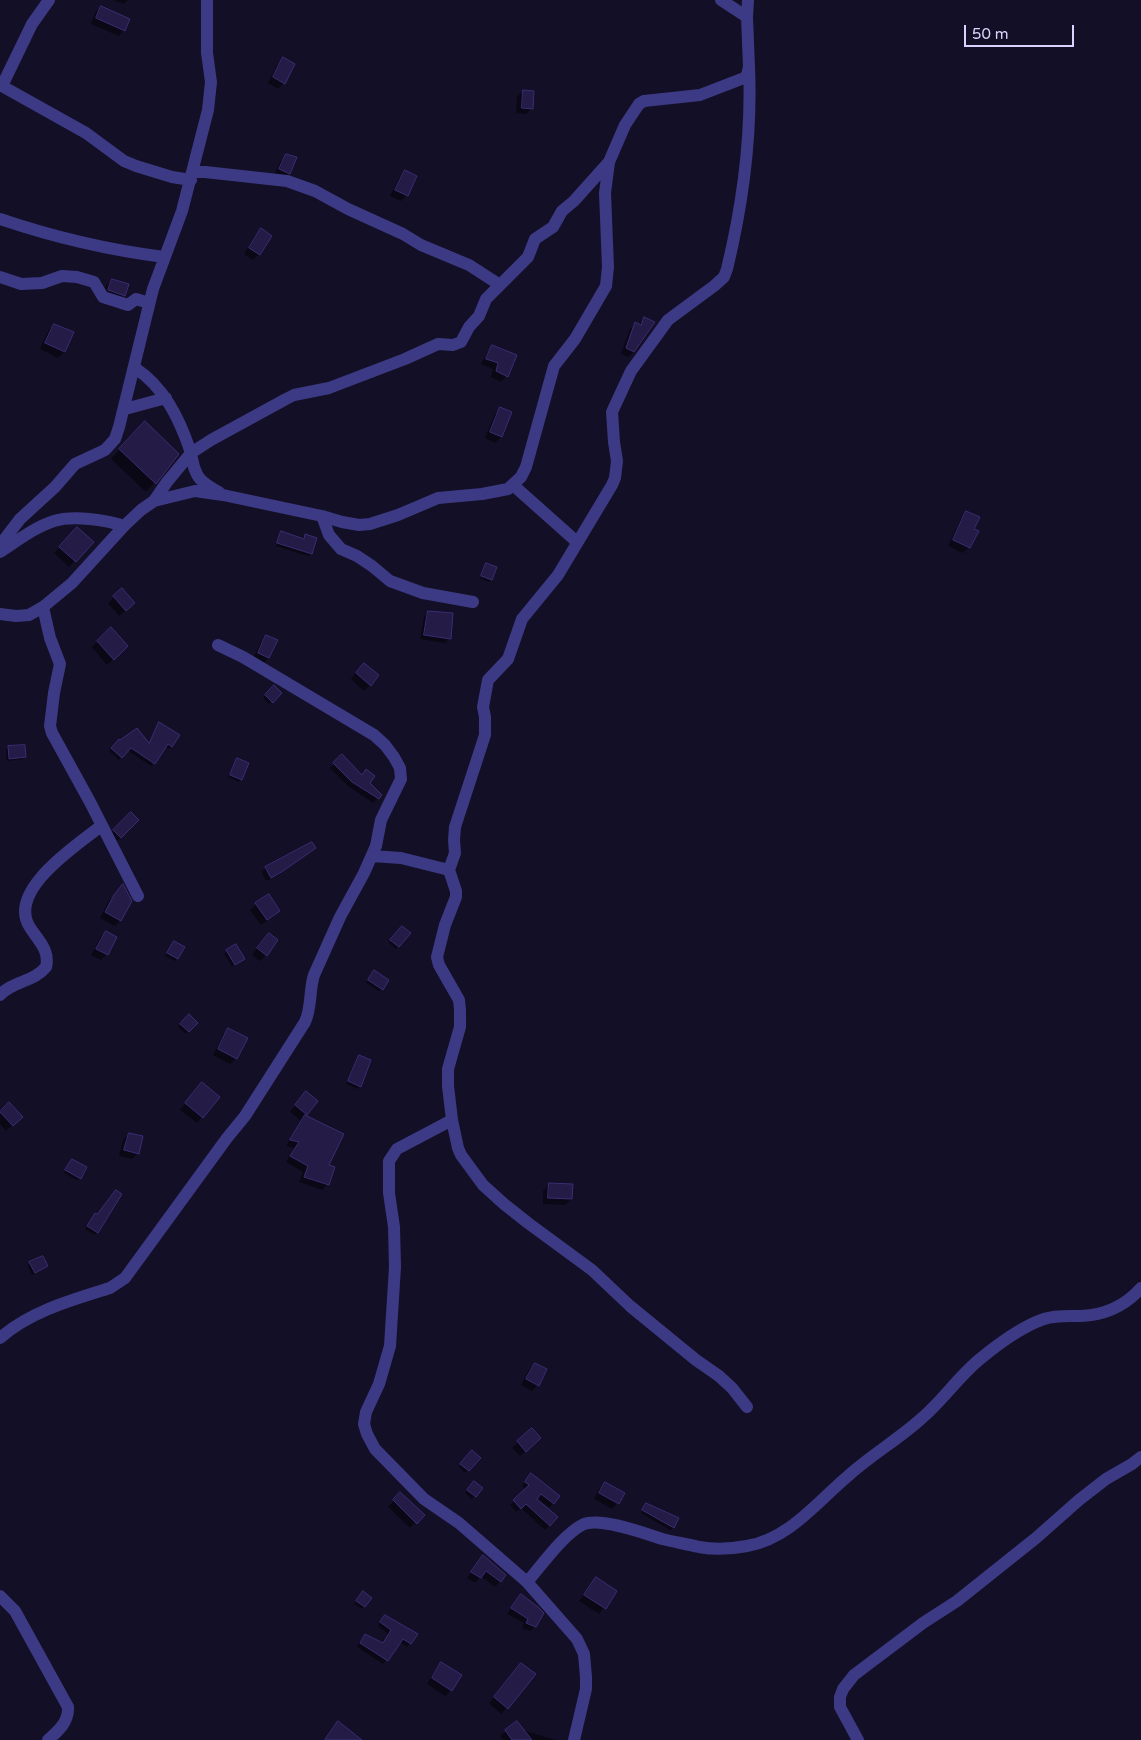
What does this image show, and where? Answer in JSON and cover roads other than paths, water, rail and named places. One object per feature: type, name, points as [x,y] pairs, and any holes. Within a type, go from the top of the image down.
[{"type":"street","points":[[49,0],[32,24],[1,86],[86,133],[124,162],[172,177],[192,176],[205,172],[287,181],[316,190],[348,209],[403,234],[421,245],[469,264],[500,285]]},
{"type":"street","points":[[0,545],[20,519],[55,487],[75,464],[105,450],[115,439],[135,368],[149,303],[182,211],[204,130],[211,92],[207,53],[207,0]]},
{"type":"street","points":[[720,0],[747,17]]},
{"type":"street","points":[[747,1407],[732,1388],[719,1376],[696,1360],[630,1306],[592,1270],[528,1223],[483,1185],[461,1155],[452,1120],[448,1086],[448,1069],[460,1027],[460,1010],[458,1000],[439,965],[437,957],[445,925],[456,897],[456,891],[449,870],[456,853],[455,827],[486,729],[483,707],[488,680],[508,659],[522,619],[558,575],[615,478],[617,461],[612,412],[631,371],[668,320],[714,286],[724,276],[727,269],[741,199],[748,136],[748,0]]},
{"type":"street","points":[[154,501],[195,491],[223,495],[342,522],[370,524],[398,515],[429,500],[506,490],[513,485],[526,468],[554,366],[575,339],[606,286],[608,267],[605,193],[609,162],[625,125],[641,103],[709,92],[744,78],[749,67]]},
{"type":"street","points":[[0,614],[29,615],[43,607],[72,583],[124,526],[154,501],[191,453],[211,440],[294,395],[330,388],[405,360],[438,344],[458,344],[469,327],[476,321],[486,298],[528,257],[535,238],[553,227],[562,211],[574,201],[609,162]]},
{"type":"street","points":[[0,219],[93,245],[164,257]]},
{"type":"street","points":[[0,277],[21,284],[42,283],[62,276],[77,277],[94,282],[104,297],[128,305],[136,299],[149,303]]},
{"type":"street","points":[[135,368],[154,384],[174,410],[191,453],[193,464],[200,478],[223,495]]},
{"type":"street","points":[[124,409],[166,398]]},
{"type":"street","points":[[513,485],[577,542]]},
{"type":"street","points":[[322,516],[329,535],[341,549],[372,566],[390,581],[423,593],[473,602]]},
{"type":"street","points":[[0,552],[30,532],[55,520],[108,521],[124,526]]},
{"type":"street","points":[[43,607],[50,638],[60,664],[50,726],[52,733],[138,896]]},
{"type":"street","points":[[0,1338],[18,1324],[45,1310],[110,1288],[125,1278],[227,1138],[246,1116],[305,1022],[311,982],[340,917],[372,856],[381,820],[401,779],[400,768],[385,745],[360,726],[218,644]]},
{"type":"street","points":[[0,995],[17,984],[32,978],[44,969],[47,963],[48,957],[45,950],[29,926],[26,918],[26,900],[30,890],[62,858],[101,826]]},
{"type":"street","points":[[372,856],[401,858],[449,870]]},
{"type":"street","points":[[452,1120],[397,1149],[389,1161],[389,1192],[394,1227],[390,1346],[379,1384],[366,1412],[364,1424],[375,1449],[424,1499],[458,1523],[527,1582],[577,1639],[584,1654],[586,1689],[574,1740]]},
{"type":"street","points":[[527,1582],[573,1531],[588,1522],[594,1521],[626,1527],[664,1539],[723,1550],[750,1546],[778,1536],[806,1515],[853,1471],[922,1419],[979,1360],[1008,1339],[1045,1318],[1099,1314],[1115,1308],[1132,1298],[1141,1288]]},
{"type":"street","points":[[858,1740],[840,1706],[840,1697],[843,1690],[854,1675],[923,1623],[957,1601],[1036,1538],[1078,1500],[1106,1479],[1141,1457]]},
{"type":"street","points":[[0,1596],[15,1611],[66,1701],[69,1712],[63,1734],[48,1740]]}]
